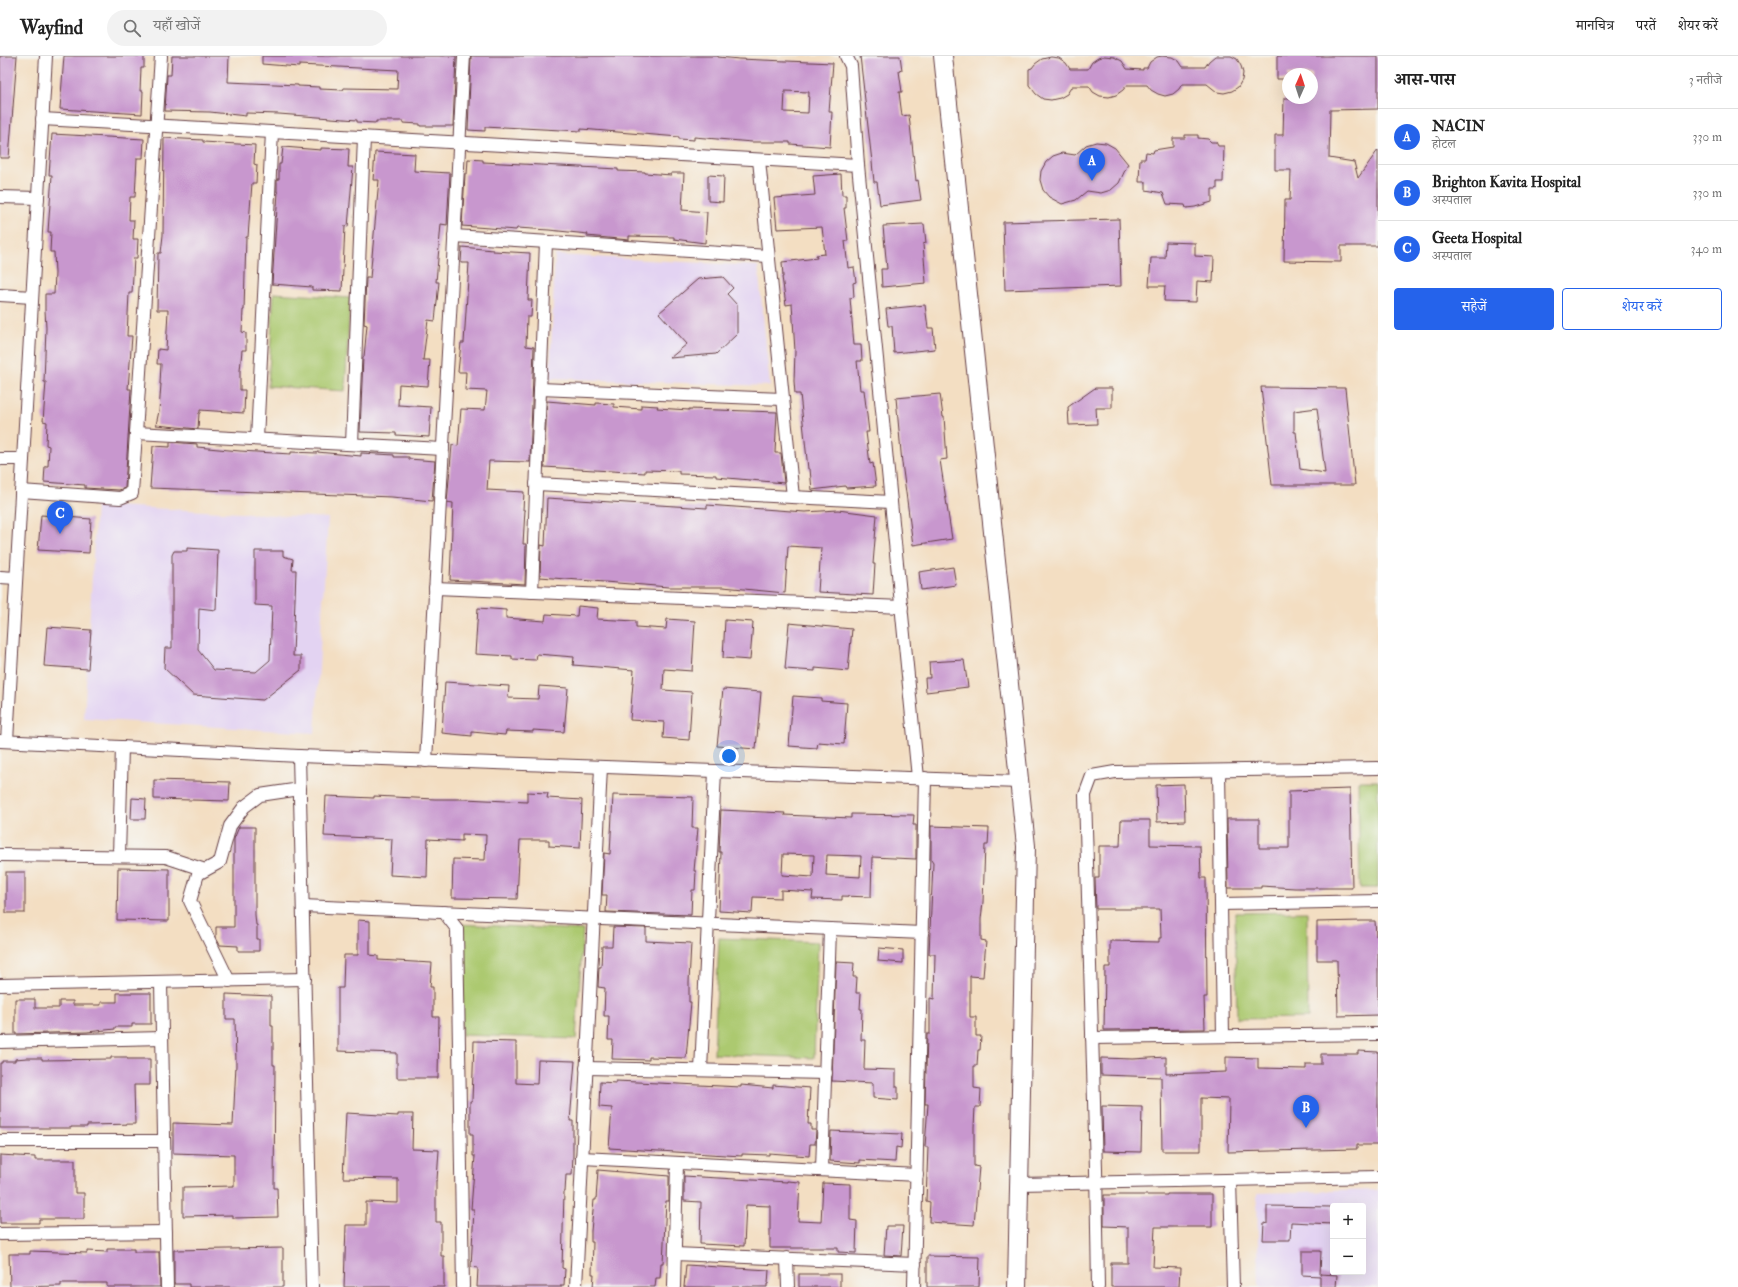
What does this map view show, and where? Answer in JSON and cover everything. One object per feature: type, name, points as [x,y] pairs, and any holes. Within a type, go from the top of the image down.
[{"type":"street","points":[[46,56],[16,578],[4,741],[299,756],[1019,782]]},
{"type":"street","points":[[21,491],[120,498],[132,493],[161,56]]},
{"type":"street","points":[[426,761],[464,56]]},
{"type":"street","points":[[846,56],[851,66],[858,166],[891,502],[922,778],[922,933],[914,1287]]},
{"type":"street","points":[[943,56],[1026,846],[1017,1287]]},
{"type":"street","points":[[42,119],[858,166]]},
{"type":"street","points":[[257,439],[272,132]]},
{"type":"street","points":[[352,444],[364,137]]},
{"type":"street","points":[[759,160],[793,497]]},
{"type":"street","points":[[0,197],[38,198]]},
{"type":"street","points":[[454,236],[768,256]]},
{"type":"street","points":[[532,592],[546,242]]},
{"type":"street","points":[[0,295],[32,297]]},
{"type":"street","points":[[540,389],[783,399]]},
{"type":"street","points":[[136,433],[443,449]]},
{"type":"street","points":[[0,459],[23,459]]},
{"type":"street","points":[[536,484],[891,502]]},
{"type":"street","points":[[0,577],[16,578]]},
{"type":"street","points":[[435,588],[902,607]]},
{"type":"street","points":[[119,856],[122,747]]},
{"type":"street","points":[[299,756],[312,1287]]},
{"type":"street","points":[[576,1287],[600,767]]},
{"type":"street","points":[[1098,1287],[1097,1182],[1086,795],[1092,776],[1115,772],[1378,768]]},
{"type":"street","points":[[701,1070],[715,771]]},
{"type":"street","points":[[1219,771],[1223,1036]]},
{"type":"street","points":[[229,981],[190,901],[198,874],[220,862],[230,826],[244,807],[260,795],[300,789]]},
{"type":"street","points":[[0,855],[166,857],[205,870]]},
{"type":"street","points":[[1221,904],[1378,901]]},
{"type":"street","points":[[303,906],[922,933]]},
{"type":"street","points":[[444,912],[457,929],[463,1287]]},
{"type":"street","points":[[822,1170],[830,929]]},
{"type":"street","points":[[0,985],[305,979]]},
{"type":"street","points":[[161,983],[166,1287]]},
{"type":"street","points":[[1092,1038],[1378,1034]]},
{"type":"street","points":[[0,1042],[162,1038]]},
{"type":"street","points":[[586,1068],[826,1073]]},
{"type":"street","points":[[0,1140],[164,1141]]},
{"type":"street","points":[[582,1158],[917,1175]]},
{"type":"street","points":[[674,1287],[677,1163]]},
{"type":"street","points":[[1019,1184],[1378,1177]]},
{"type":"street","points":[[1230,1180],[1233,1287]]},
{"type":"street","points":[[0,1234],[166,1232]]},
{"type":"street","points":[[675,1254],[915,1264]]},
{"type":"street","points":[[787,1258],[788,1287]]},
{"type":"shaded area","points":[[555,255],[758,266],[770,386],[550,378]]},
{"type":"shaded area","points":[[96,505],[328,518],[315,733],[84,719]]},
{"type":"shaded area","points":[[1378,1190],[1378,1287],[1259,1287],[1257,1193]]},
{"type":"green space","points":[[274,293],[350,298],[345,391],[268,386]]},
{"type":"green space","points":[[1358,781],[1378,781],[1378,888],[1360,888]]},
{"type":"green space","points":[[1307,912],[1308,1018],[1237,1019],[1235,913]]},
{"type":"green space","points":[[457,924],[583,930],[576,1039],[462,1035]]},
{"type":"green space","points":[[719,938],[818,942],[814,1058],[714,1054]]},
{"type":"building","points":[[0,56],[17,56],[9,158],[0,158]]},
{"type":"building","points":[[64,56],[144,56],[144,68],[141,68],[140,91],[143,91],[142,114],[60,109]]},
{"type":"building","points":[[172,56],[229,56],[228,82],[298,85],[319,87],[319,89],[343,90],[344,88],[397,89],[398,70],[299,65],[299,67],[262,64],[262,56],[456,56],[453,126],[420,126],[420,124],[403,123],[403,121],[376,121],[376,123],[357,122],[357,120],[279,114],[246,113],[246,116],[210,112],[165,111],[167,75],[171,75]]},
{"type":"building","points":[[471,56],[718,56],[739,59],[833,63],[829,112],[832,112],[830,147],[790,144],[790,142],[752,142],[694,137],[694,140],[679,139],[679,137],[581,129],[581,131],[485,127],[485,131],[468,130]],"holes":[[[785,91],[809,92],[808,113],[784,112]]]},
{"type":"building","points":[[860,56],[900,56],[902,70],[899,71],[902,92],[899,92],[902,116],[909,115],[916,181],[918,180],[921,200],[880,205],[877,182],[874,182]]},
{"type":"building","points":[[1104,56],[1114,57],[1122,61],[1127,69],[1143,70],[1143,68],[1147,68],[1150,62],[1157,57],[1162,56],[1172,57],[1179,61],[1183,67],[1205,67],[1215,56],[1231,56],[1237,59],[1241,66],[1243,73],[1242,80],[1238,87],[1232,91],[1224,93],[1217,92],[1207,84],[1182,84],[1173,94],[1165,96],[1151,90],[1147,85],[1127,85],[1116,95],[1109,97],[1100,96],[1093,92],[1089,86],[1072,86],[1067,94],[1060,98],[1051,100],[1043,99],[1036,94],[1029,85],[1029,69],[1042,59],[1051,57],[1059,58],[1066,63],[1070,69],[1088,69],[1092,62]]},
{"type":"building","points":[[1277,56],[1378,56],[1378,109],[1330,110],[1329,158],[1354,162],[1358,178],[1378,150],[1378,246],[1341,246],[1341,262],[1284,261],[1285,200],[1290,200],[1291,170],[1275,170],[1275,135],[1283,135],[1284,104],[1318,104],[1318,68],[1282,68],[1282,79],[1277,79]]},
{"type":"building","points":[[52,134],[144,139],[143,158],[137,158],[135,197],[130,197],[129,220],[134,220],[133,239],[138,239],[137,258],[134,258],[132,293],[129,293],[127,336],[132,336],[128,389],[131,389],[125,488],[119,490],[85,488],[85,485],[44,482],[45,466],[48,466],[49,446],[46,445],[47,422],[43,421],[46,382],[44,382],[46,328],[45,294],[54,294],[55,273],[54,252],[50,252],[51,232],[48,232],[52,175],[49,175]]},
{"type":"building","points":[[1185,135],[1198,135],[1198,138],[1208,139],[1211,142],[1216,142],[1218,146],[1224,146],[1223,182],[1217,182],[1217,189],[1212,189],[1212,202],[1186,208],[1185,205],[1167,204],[1163,193],[1146,190],[1146,182],[1139,182],[1140,159],[1145,159],[1146,152],[1153,153],[1154,150],[1173,147],[1173,138],[1185,138]]},
{"type":"building","points":[[164,138],[255,145],[254,164],[257,165],[256,183],[252,183],[248,237],[246,237],[242,332],[246,333],[246,350],[242,350],[240,371],[240,390],[245,390],[244,413],[200,410],[198,429],[156,425],[159,411],[161,384],[161,364],[157,364],[158,349],[166,350],[168,310],[157,310],[158,253],[161,253],[163,235]]},
{"type":"building","points":[[1096,142],[1106,143],[1115,148],[1128,164],[1119,183],[1111,190],[1101,193],[1087,191],[1076,200],[1062,204],[1049,197],[1043,190],[1040,180],[1041,171],[1046,162],[1053,156],[1062,153],[1075,155],[1086,145]]},
{"type":"building","points":[[283,147],[321,150],[321,148],[349,149],[348,167],[353,167],[348,227],[345,226],[342,291],[312,290],[312,287],[272,284],[278,192],[277,179],[279,179],[279,164],[281,164]]},
{"type":"building","points":[[375,152],[415,154],[414,171],[450,173],[447,225],[441,224],[436,282],[439,282],[435,321],[428,320],[423,360],[430,360],[428,386],[399,384],[398,405],[431,407],[429,437],[396,435],[396,433],[360,432],[363,357],[367,325],[364,324],[366,278],[370,278],[379,180],[373,180]]},
{"type":"building","points":[[468,159],[483,160],[483,162],[618,169],[618,171],[671,175],[671,173],[684,173],[682,210],[707,212],[705,243],[674,239],[674,237],[629,236],[629,240],[587,236],[588,234],[549,230],[517,228],[516,230],[462,226],[465,174],[467,174]]},
{"type":"building","points":[[841,174],[842,195],[846,195],[846,208],[844,208],[848,241],[845,241],[848,268],[854,267],[856,282],[853,283],[854,297],[850,298],[854,345],[861,345],[862,361],[857,361],[860,390],[864,390],[869,432],[866,432],[870,464],[873,463],[876,486],[846,488],[845,486],[812,490],[810,469],[808,469],[800,394],[795,394],[795,351],[792,304],[786,305],[782,277],[782,262],[817,258],[816,255],[825,254],[822,227],[777,229],[774,198],[815,195],[813,176]]},
{"type":"building","points":[[708,175],[724,176],[723,202],[708,201]]},
{"type":"building","points":[[1119,219],[1121,286],[1005,290],[1003,222]]},
{"type":"building","points":[[924,224],[926,243],[923,244],[926,283],[882,287],[881,269],[887,269],[883,226]]},
{"type":"building","points":[[1166,242],[1195,243],[1195,256],[1214,257],[1213,282],[1197,281],[1196,302],[1164,301],[1165,286],[1149,286],[1151,258],[1165,258]]},
{"type":"building","points":[[462,247],[493,251],[530,253],[528,300],[532,300],[531,317],[527,317],[526,346],[534,347],[530,462],[489,461],[487,490],[524,492],[523,510],[525,510],[523,544],[526,544],[525,584],[450,580],[453,503],[447,502],[452,445],[458,446],[461,409],[485,410],[487,391],[465,390],[466,372],[458,372],[461,343],[464,343],[469,263],[461,263]]},
{"type":"building","points":[[723,277],[733,288],[727,294],[737,305],[737,334],[716,354],[670,358],[687,344],[659,313],[698,279]]},
{"type":"building","points":[[925,305],[928,328],[933,328],[935,349],[894,353],[892,326],[888,326],[886,309]]},
{"type":"building","points":[[1261,387],[1345,388],[1355,485],[1272,485]],"holes":[[[1317,408],[1325,473],[1300,469],[1296,432],[1294,432],[1294,411]]]},
{"type":"building","points":[[1095,388],[1112,388],[1112,408],[1096,408],[1097,424],[1069,425],[1068,407]]},
{"type":"building","points":[[940,394],[944,417],[947,459],[940,460],[952,539],[913,545],[902,463],[896,398]]},
{"type":"building","points":[[547,401],[596,405],[596,403],[614,404],[614,407],[641,409],[641,405],[658,406],[657,408],[689,410],[777,412],[775,453],[781,453],[784,483],[716,477],[716,475],[679,474],[679,471],[645,470],[645,473],[544,467]]},
{"type":"building","points":[[170,442],[197,444],[197,447],[240,451],[291,454],[291,452],[317,452],[361,456],[361,453],[394,455],[394,457],[409,457],[409,459],[435,461],[432,501],[392,497],[150,488],[153,446],[170,447]]},
{"type":"building","points":[[547,498],[707,508],[707,505],[805,512],[838,510],[877,515],[873,564],[875,564],[873,595],[818,592],[821,548],[788,546],[785,593],[723,587],[669,587],[540,577],[541,545],[545,546]]},
{"type":"building","points":[[41,515],[91,519],[89,553],[38,550]]},
{"type":"building","points":[[187,548],[218,550],[216,610],[199,608],[198,650],[214,670],[256,672],[270,660],[272,606],[255,605],[255,551],[283,551],[283,556],[293,559],[292,570],[296,570],[293,656],[301,656],[301,670],[263,700],[193,695],[164,668],[165,648],[172,648],[172,555],[174,551],[187,551]]},
{"type":"building","points":[[953,567],[956,585],[921,590],[919,572]]},
{"type":"building","points":[[578,606],[598,608],[597,619],[636,621],[636,627],[666,629],[667,619],[695,621],[692,671],[664,669],[663,690],[692,692],[689,740],[663,738],[664,722],[630,720],[634,670],[573,665],[574,657],[537,654],[536,660],[512,659],[512,656],[475,654],[478,608],[506,610],[506,618],[545,621],[546,614],[577,616]]},
{"type":"building","points":[[725,620],[753,622],[750,660],[723,658]]},
{"type":"building","points":[[789,623],[852,629],[848,671],[815,668],[815,671],[785,669]]},
{"type":"building","points":[[47,627],[91,630],[88,669],[44,666]]},
{"type":"building","points":[[964,660],[968,687],[926,692],[925,678],[930,678],[929,662]]},
{"type":"building","points":[[445,682],[509,686],[508,698],[538,699],[539,686],[568,688],[564,732],[533,730],[533,732],[506,731],[505,735],[472,732],[472,736],[442,733]]},
{"type":"building","points":[[723,689],[761,692],[756,749],[717,746]]},
{"type":"building","points":[[793,696],[821,698],[821,701],[847,703],[844,744],[818,742],[817,748],[789,746]]},
{"type":"building","points":[[154,780],[230,782],[229,801],[154,799]]},
{"type":"building","points":[[1184,784],[1185,821],[1157,822],[1156,785]]},
{"type":"building","points":[[1350,789],[1352,888],[1295,888],[1261,886],[1261,888],[1228,888],[1227,819],[1259,819],[1259,848],[1289,848],[1289,791]]},
{"type":"building","points":[[527,792],[548,793],[547,798],[582,800],[580,848],[549,846],[549,840],[520,840],[517,899],[452,898],[453,859],[485,860],[486,835],[462,834],[462,841],[428,839],[427,877],[390,875],[392,839],[324,836],[326,796],[374,798],[374,796],[527,802]]},
{"type":"building","points":[[613,795],[693,797],[692,828],[698,828],[694,871],[696,871],[695,890],[692,890],[691,915],[606,912],[607,895],[602,895],[604,853],[610,854]]},
{"type":"building","points":[[132,798],[146,799],[145,819],[131,819]]},
{"type":"building","points":[[721,810],[851,818],[851,814],[914,815],[913,825],[916,825],[916,859],[872,857],[871,897],[842,896],[842,900],[812,899],[813,892],[781,890],[781,898],[753,897],[752,913],[719,911],[721,852],[719,852]],"holes":[[[783,854],[814,855],[813,877],[782,875]],[[827,855],[861,856],[860,877],[826,875]]]},
{"type":"building","points":[[1121,820],[1150,820],[1150,845],[1200,846],[1201,878],[1206,878],[1207,997],[1204,997],[1205,1029],[1104,1030],[1105,967],[1110,967],[1110,941],[1159,942],[1159,938],[1161,938],[1160,909],[1096,909],[1095,878],[1099,878],[1099,846],[1120,846]]},
{"type":"building","points":[[931,826],[989,828],[988,845],[985,845],[981,919],[981,940],[986,941],[983,977],[970,976],[970,1017],[976,1017],[976,1036],[981,1036],[977,1066],[974,1066],[974,1088],[981,1089],[980,1107],[975,1107],[974,1166],[979,1167],[974,1225],[929,1222],[930,1202],[926,1201],[928,1147],[925,1147],[928,1104],[925,1104],[927,1034],[930,1034],[930,998],[934,999],[935,954],[929,954],[933,863],[931,860]]},
{"type":"building","points":[[239,827],[255,827],[255,915],[257,939],[259,939],[259,951],[238,951],[238,946],[220,945],[216,938],[216,927],[234,927],[234,839]]},
{"type":"building","points":[[118,868],[169,869],[169,921],[117,920]]},
{"type":"building","points":[[6,872],[25,872],[25,913],[6,913]]},
{"type":"building","points":[[358,920],[370,921],[370,955],[378,956],[378,960],[432,963],[430,987],[433,987],[433,1017],[439,1017],[438,1078],[397,1078],[397,1053],[338,1051],[338,988],[343,988],[344,955],[358,955]]},
{"type":"building","points":[[1375,921],[1376,936],[1378,936],[1378,1015],[1338,1016],[1337,960],[1317,960],[1317,922]]},
{"type":"building","points":[[613,927],[646,928],[646,941],[691,943],[689,1002],[691,1002],[686,1058],[649,1057],[649,1060],[612,1059],[613,1040],[608,1040],[609,1016],[604,1016],[605,988],[598,987],[602,946],[612,946]]},
{"type":"building","points":[[879,948],[903,950],[903,963],[878,961]]},
{"type":"building","points":[[836,962],[854,963],[853,977],[857,977],[856,993],[861,993],[861,1040],[865,1040],[864,1069],[896,1070],[898,1100],[873,1098],[873,1083],[832,1081]]},
{"type":"building","points":[[117,993],[151,993],[151,1024],[132,1024],[132,1027],[115,1027],[115,1029],[87,1032],[15,1034],[15,999],[35,999],[35,1008],[59,1008],[59,1001],[73,1001],[73,1005],[101,1005],[101,1002],[117,1002]]},
{"type":"building","points":[[226,994],[271,996],[273,1065],[275,1065],[274,1188],[277,1188],[278,1217],[233,1218],[233,1215],[183,1216],[183,1187],[234,1186],[234,1155],[173,1153],[173,1123],[233,1125],[236,1065],[235,1019],[226,1019]]},
{"type":"building","points":[[474,1041],[516,1042],[516,1083],[537,1084],[538,1060],[575,1061],[570,1121],[573,1121],[572,1175],[566,1175],[564,1192],[562,1268],[565,1269],[564,1285],[561,1285],[561,1287],[477,1287],[478,1268],[471,1267],[474,1209],[471,1209],[475,1156],[473,1156],[473,1134],[470,1134],[470,1101],[472,1101]]},
{"type":"building","points":[[1358,1051],[1378,1052],[1378,1145],[1357,1145],[1357,1149],[1228,1152],[1229,1099],[1201,1098],[1201,1151],[1162,1151],[1161,1077],[1101,1075],[1101,1058],[1133,1059],[1166,1057],[1166,1074],[1226,1072],[1226,1057],[1258,1058],[1258,1068],[1306,1069],[1306,1064],[1321,1064],[1321,1054],[1358,1054]]},
{"type":"building","points":[[111,1057],[150,1059],[150,1085],[134,1085],[135,1124],[87,1125],[87,1127],[71,1128],[0,1128],[0,1063],[2,1063],[2,1061],[15,1061],[15,1059],[27,1058],[42,1058],[42,1060],[111,1059]]},
{"type":"building","points":[[616,1081],[741,1087],[741,1085],[773,1088],[773,1085],[810,1088],[808,1124],[811,1124],[811,1130],[816,1130],[815,1144],[810,1144],[809,1156],[769,1153],[769,1155],[742,1154],[742,1156],[609,1148],[612,1108],[599,1107],[600,1082],[616,1083]]},
{"type":"building","points":[[1102,1106],[1142,1107],[1141,1152],[1103,1151]]},
{"type":"building","points":[[346,1113],[398,1116],[398,1114],[413,1114],[412,1149],[439,1150],[436,1180],[436,1222],[441,1222],[441,1256],[444,1256],[444,1287],[344,1287],[346,1225],[366,1225],[366,1202],[398,1203],[398,1179],[343,1178]]},
{"type":"building","points":[[831,1131],[902,1134],[901,1148],[896,1147],[895,1162],[860,1160],[860,1163],[830,1161]]},
{"type":"building","points":[[0,1155],[35,1157],[35,1160],[75,1160],[75,1193],[84,1193],[84,1219],[39,1219],[39,1223],[0,1223]]},
{"type":"building","points":[[598,1170],[669,1176],[669,1201],[666,1201],[663,1263],[661,1263],[660,1278],[656,1278],[655,1287],[593,1287],[593,1242],[591,1242],[591,1231],[594,1200],[596,1200]]},
{"type":"building","points":[[684,1176],[800,1182],[798,1221],[821,1222],[823,1183],[850,1184],[850,1220],[857,1221],[856,1253],[838,1252],[838,1248],[770,1248],[770,1206],[746,1205],[744,1246],[700,1244],[701,1202],[684,1201]]},
{"type":"building","points":[[1212,1194],[1212,1227],[1155,1227],[1153,1267],[1180,1268],[1179,1287],[1111,1287],[1111,1263],[1128,1263],[1128,1227],[1104,1226],[1104,1195]]},
{"type":"building","points":[[1267,1206],[1330,1207],[1330,1224],[1291,1222],[1290,1240],[1263,1240],[1264,1223],[1267,1224]]},
{"type":"building","points":[[886,1226],[903,1226],[901,1256],[884,1255]]},
{"type":"building","points":[[283,1248],[283,1287],[189,1287],[189,1284],[174,1284],[174,1250]]},
{"type":"building","points":[[107,1249],[134,1249],[134,1252],[159,1252],[160,1287],[107,1287],[107,1283],[61,1283],[61,1286],[10,1287],[9,1254],[30,1254],[30,1251],[87,1253],[87,1251],[107,1252]]},
{"type":"building","points":[[1302,1251],[1321,1251],[1320,1274],[1337,1275],[1336,1287],[1320,1287],[1320,1276],[1302,1275]]},
{"type":"building","points":[[927,1256],[980,1257],[979,1287],[927,1287]]},
{"type":"building","points":[[686,1265],[769,1270],[768,1284],[767,1287],[684,1287]]},
{"type":"building","points":[[799,1274],[840,1274],[840,1287],[799,1287]]},
{"type":"place","name":"NACIN","points":[[1092,181]]},
{"type":"place","name":"Geeta Hospital","points":[[60,534]]},
{"type":"place","name":"Brighton Kavita Hospital","points":[[1306,1128]]}]
